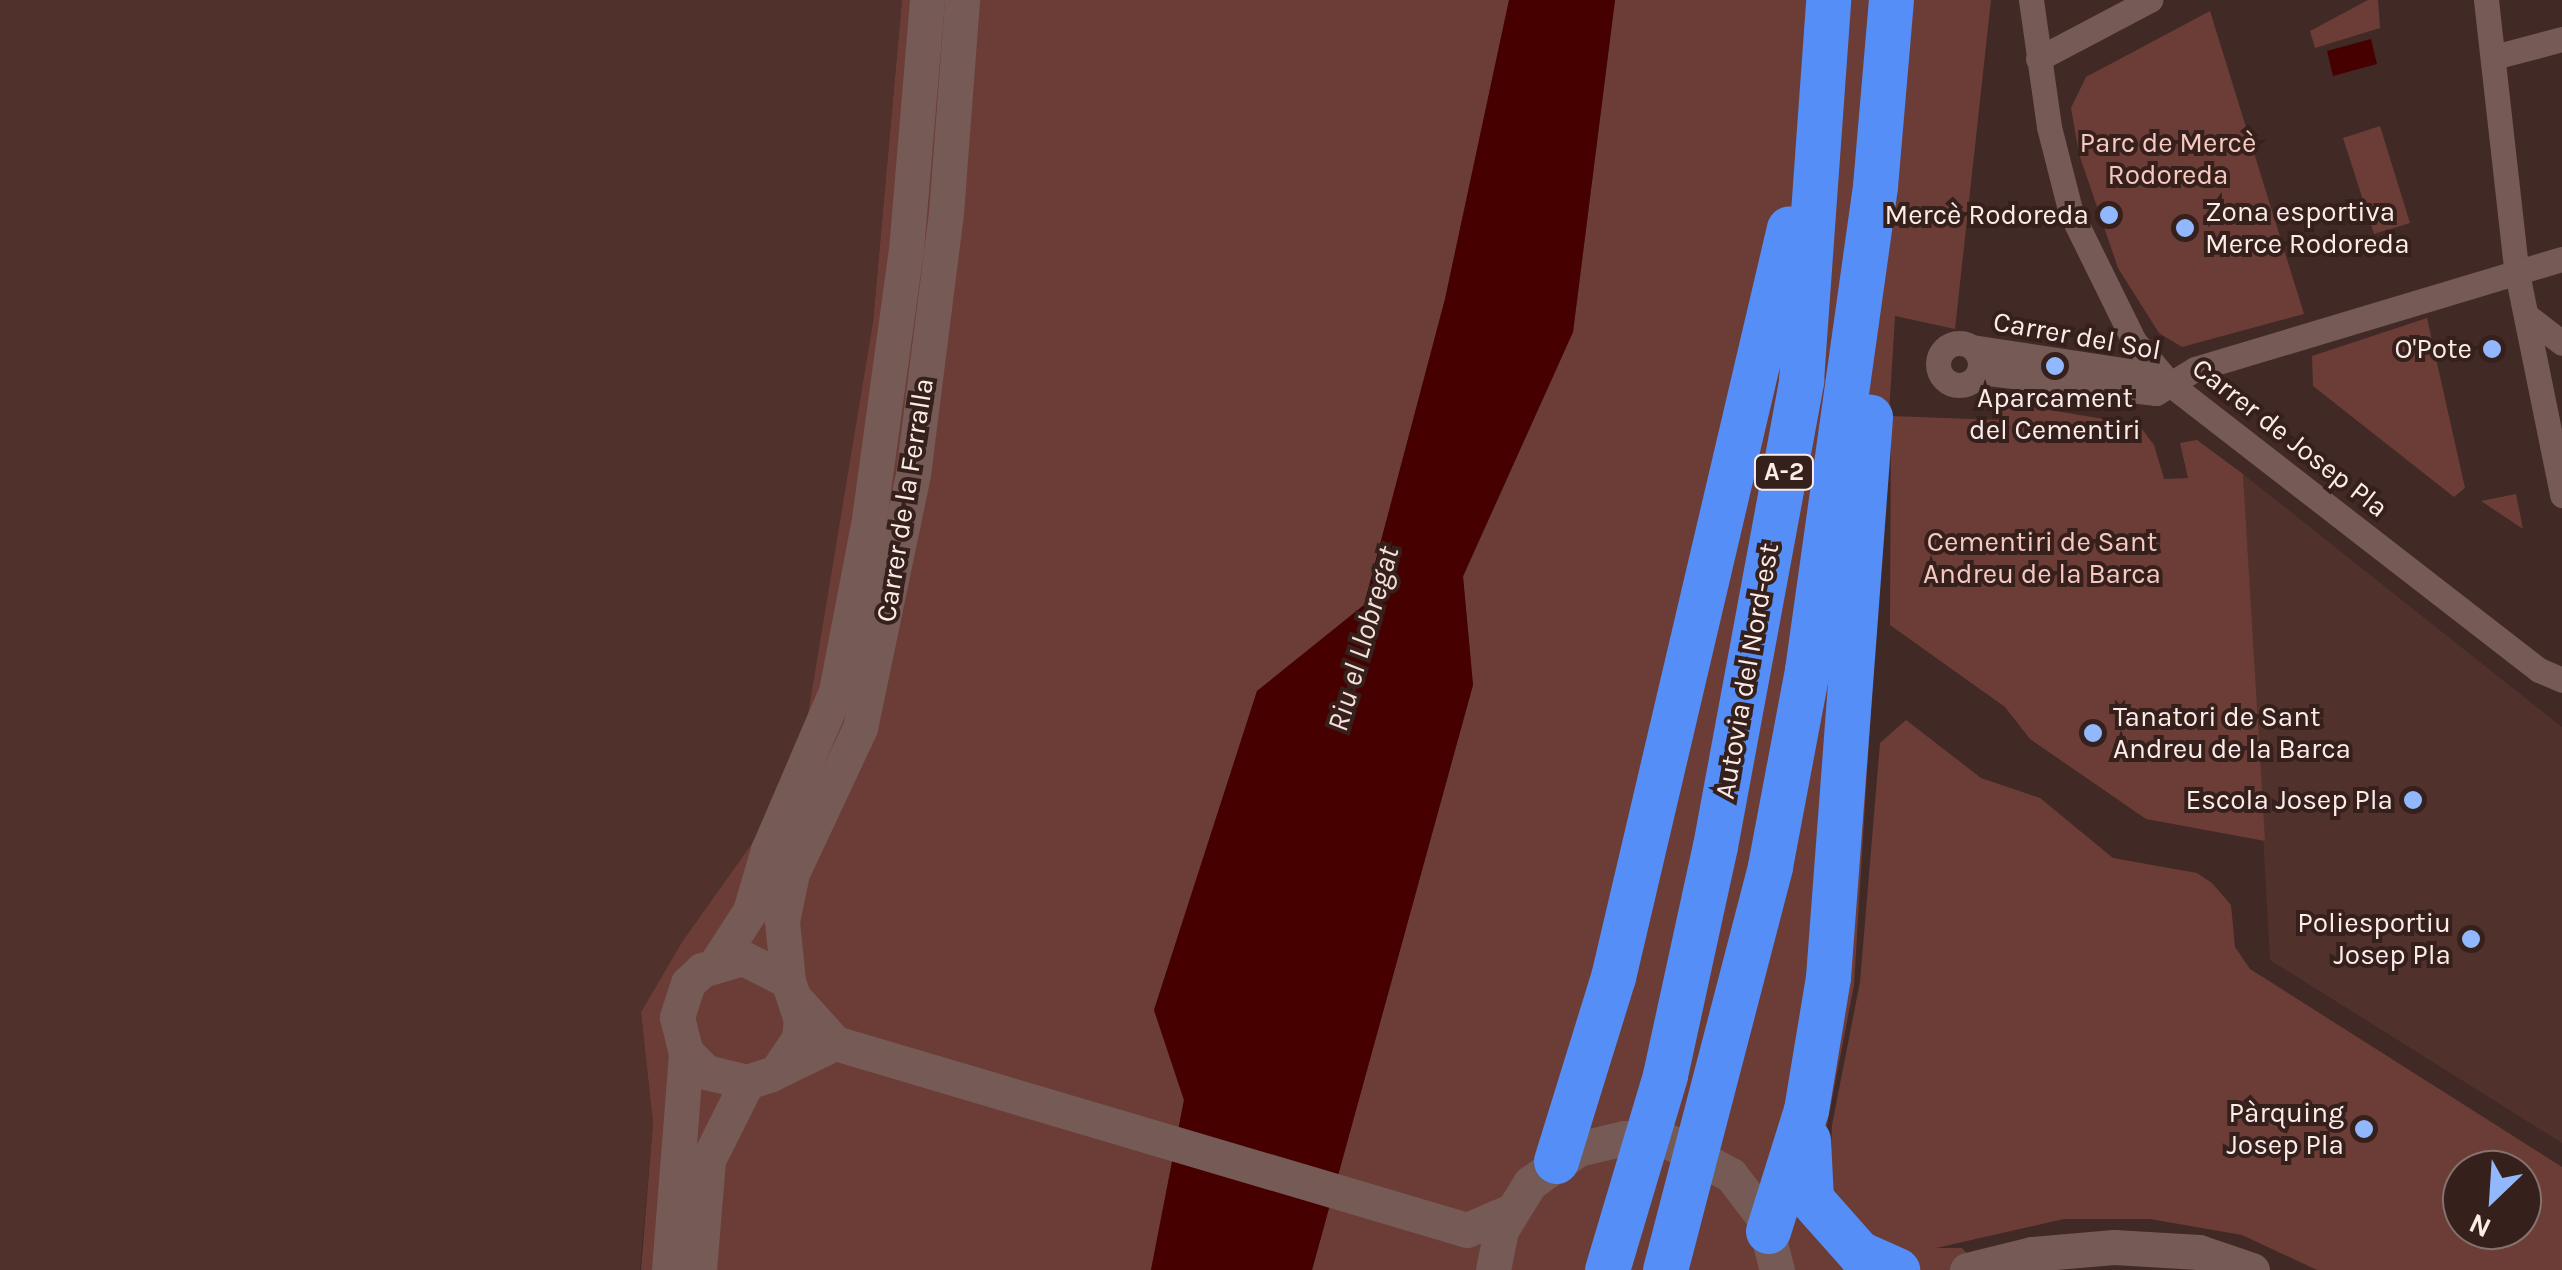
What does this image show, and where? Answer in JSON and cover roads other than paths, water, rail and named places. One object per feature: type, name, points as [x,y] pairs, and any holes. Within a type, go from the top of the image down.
[{"type":"highway","name":"Autovia del Nord-est","points":[[1607,1270],[1665,1075],[1715,846],[1797,400],[1828,0]]},
{"type":"highway","name":"Autovia del Nord-est","points":[[1665,1270],[1770,866],[1806,670],[1875,186],[1891,0]]},
{"type":"highway","points":[[1556,1160],[1613,976],[1664,771],[1820,94]]},
{"type":"highway","points":[[1764,1231],[1806,1110],[1828,977],[1871,405],[1875,186]]},
{"type":"highway","points":[[1806,1110],[1810,1199],[1859,1253],[1897,1270]]},
{"type":"street","name":"Carrer de la Ferralla","points":[[718,962],[750,911],[768,850],[836,691],[870,519],[906,250],[927,0]]},
{"type":"street","name":"Carrer de la Ferralla","points":[[793,992],[782,921],[792,873],[860,728],[913,474],[946,214],[962,0]]},
{"type":"street","name":"Carrer de Josep Pla","points":[[2031,0],[2038,59],[2071,214],[2119,320],[2170,384],[2539,670],[2562,680]]},
{"type":"street","points":[[2038,59],[2150,0]]},
{"type":"street","points":[[2486,0],[2516,268],[2562,495]]},
{"type":"street","points":[[2494,57],[2562,39]]},
{"type":"street","name":"Carrer del Sol","points":[[1975,360],[2148,374],[2170,384],[2196,369],[2516,268],[2562,259]]},
{"type":"street","points":[[2527,316],[2562,343]]},
{"type":"street","points":[[668,1270],[686,1052],[676,1017],[680,999],[688,983],[718,962],[756,960],[793,992],[835,1043],[1467,1230],[1509,1212],[1556,1160],[1601,1142],[1670,1142],[1713,1161],[1764,1231]]},
{"type":"street","points":[[699,1270],[708,1160],[763,1075],[799,1038],[793,992]]},
{"type":"street","points":[[686,1052],[706,1072],[763,1075],[835,1043]]},
{"type":"street","points":[[1492,1270],[1509,1212]]},
{"type":"street","points":[[1467,1230],[1492,1270]]},
{"type":"street","points":[[1967,1270],[2032,1254],[2114,1246],[2199,1252],[2252,1270]]},
{"type":"water","name":"Riu el Llobregat","points":[[1509,0],[1615,0],[1573,332],[1463,576],[1473,685],[1312,1270],[1151,1270],[1184,1100],[1154,1010],[1257,691],[1364,605],[1445,299]]},
{"type":"water","points":[[2371,39],[2377,64],[2333,76],[2327,51]]},
{"type":"place","name":"Mercè Rodoreda","points":[[2109,215]]},
{"type":"place","name":"Zona esportiva Merce Rodoreda","points":[[2185,228]]},
{"type":"place","name":"O'Pote","points":[[2492,349]]},
{"type":"place","name":"Aparcament del Cementiri","points":[[2055,366]]},
{"type":"place","name":"Tanatori de Sant Andreu de la Barca","points":[[2093,733]]},
{"type":"place","name":"Escola Josep Pla","points":[[2413,800]]},
{"type":"place","name":"Poliesportiu Josep Pla","points":[[2471,939]]},
{"type":"place","name":"Pàrquing Josep Pla","points":[[2364,1129]]},
{"type":"park label","name":"Parc de Mercè Rodoreda","points":[[2168,159]]},
{"type":"park label","name":"Cementiri de Sant Andreu de la Barca","points":[[2042,558]]}]
